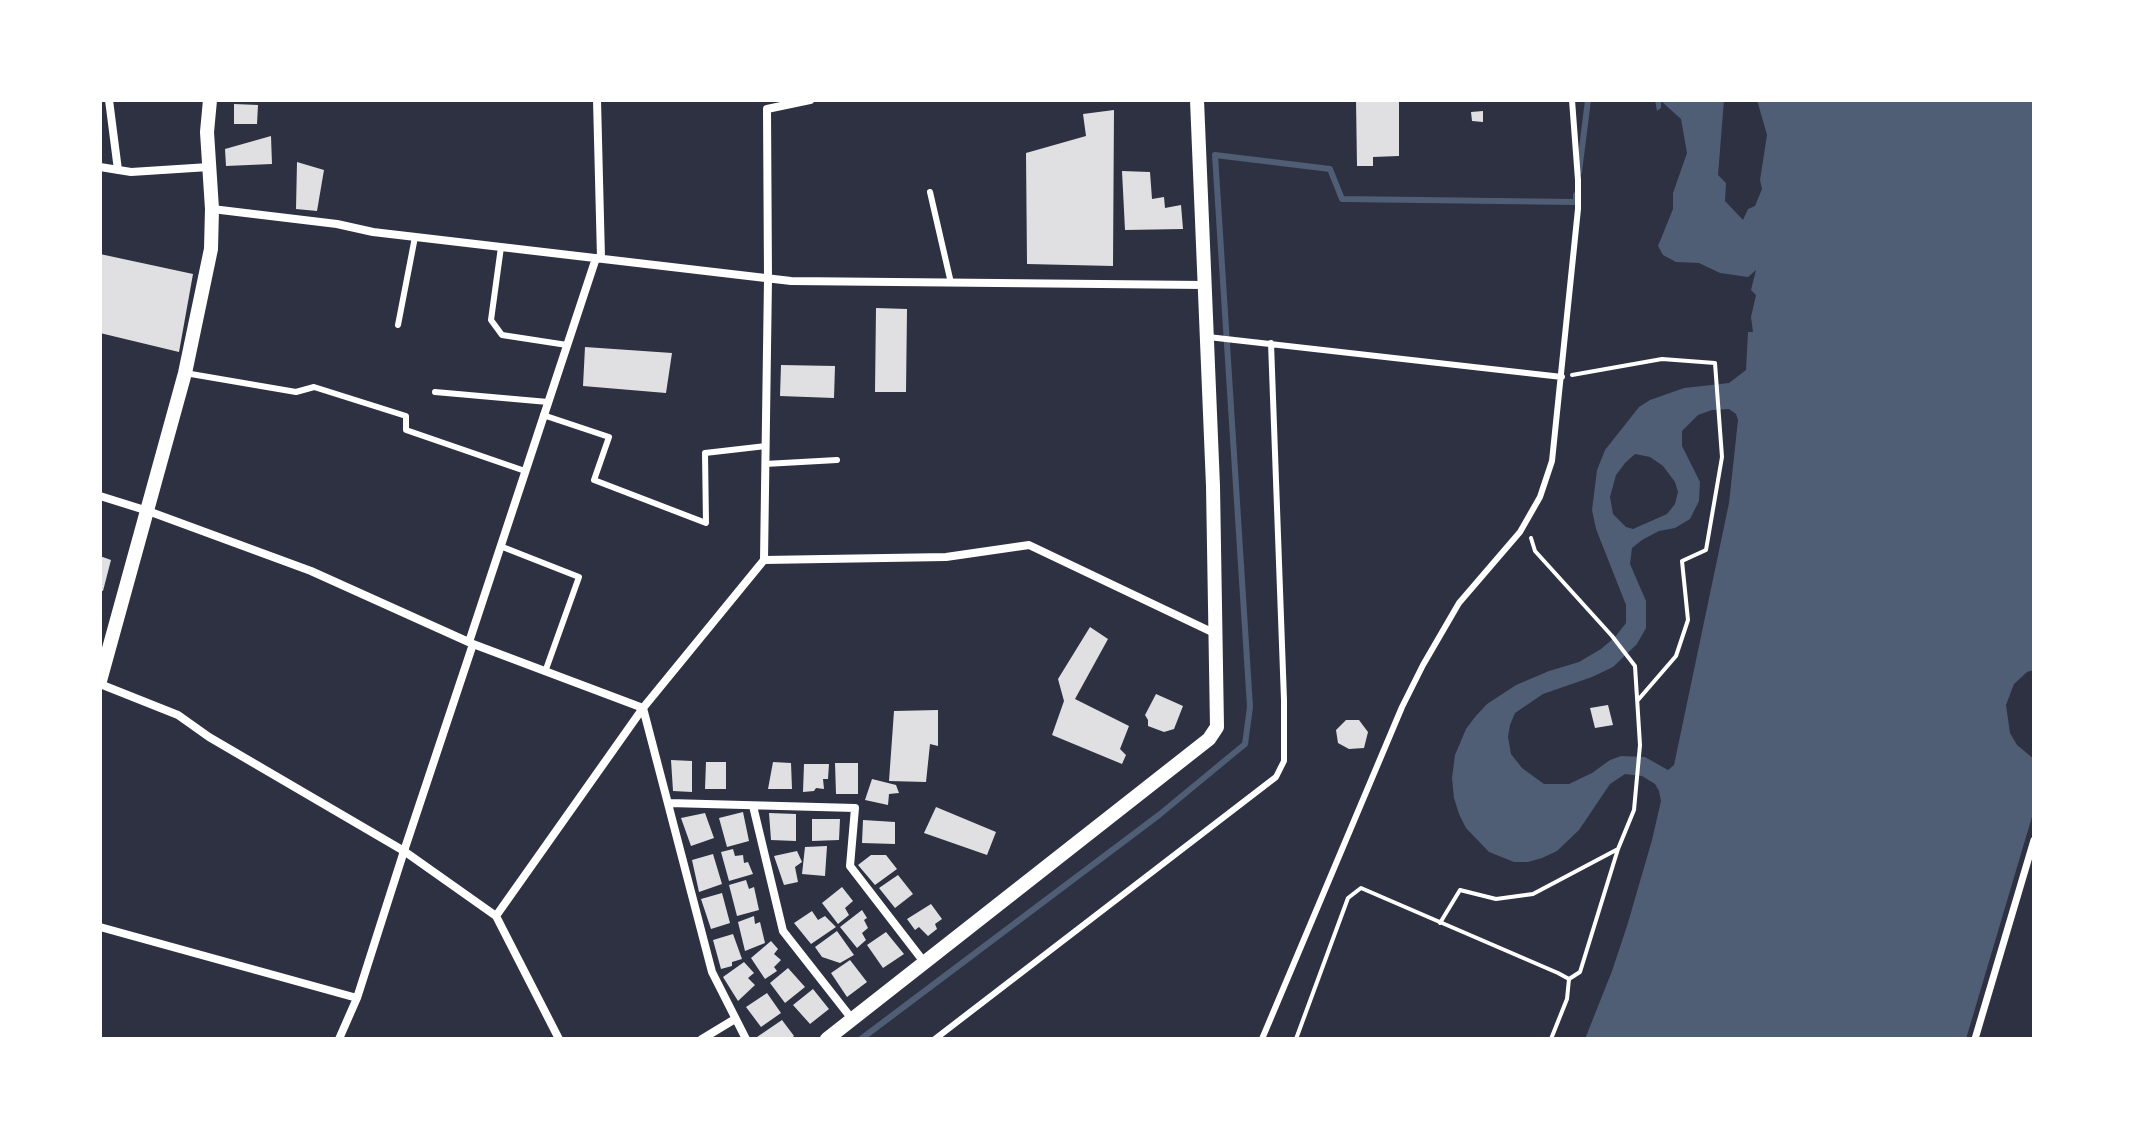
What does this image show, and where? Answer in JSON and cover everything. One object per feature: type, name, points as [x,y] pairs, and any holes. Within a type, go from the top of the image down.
[{"type":"street","points":[[109,100],[118,170]]},
{"type":"street","points":[[210,100],[207,132],[211,249],[185,373],[101,677],[178,715],[209,737],[404,851],[496,916],[559,1039]]},
{"type":"street","points":[[339,1039],[357,998],[500,546],[598,258],[597,100]]},
{"type":"street","points":[[496,916],[643,708],[764,560],[767,104],[810,100]]},
{"type":"street","points":[[832,1038],[852,1019],[1209,739],[1217,727],[1213,486],[1197,100]]},
{"type":"street","points":[[100,167],[131,172],[209,167]]},
{"type":"street","points":[[212,209],[337,224],[373,232],[768,279],[1204,285]]},
{"type":"street","points":[[100,496],[311,571],[471,643],[643,708]]},
{"type":"street","points":[[764,560],[946,557],[1029,545],[1214,633]]},
{"type":"street","points":[[643,708],[712,972],[746,1039]]},
{"type":"street","points":[[669,803],[855,808],[850,866],[924,962]]},
{"type":"street","points":[[753,806],[783,931],[852,1019]]},
{"type":"street","points":[[1975,1039],[2034,840]]},
{"type":"street","points":[[100,927],[357,998]]},
{"type":"street","points":[[702,1039],[735,1019]]},
{"type":"lane","points":[[1262,1039],[1409,693],[1459,603],[1520,532],[1540,497],[1552,461],[1578,209],[1572,100]]},
{"type":"lane","points":[[930,192],[951,283]]},
{"type":"lane","points":[[398,325],[415,237]]},
{"type":"lane","points":[[501,247],[491,320],[502,335],[567,345]]},
{"type":"lane","points":[[1207,337],[1562,377]]},
{"type":"lane","points":[[935,1039],[1276,777],[1284,761],[1271,343]]},
{"type":"lane","points":[[185,373],[296,392],[314,387],[406,416],[406,430],[525,471]]},
{"type":"lane","points":[[435,392],[548,402]]},
{"type":"lane","points":[[543,415],[609,437],[594,480],[706,523],[705,453],[766,446]]},
{"type":"lane","points":[[765,464],[837,460]]},
{"type":"lane","points":[[500,546],[579,577],[545,672]]},
{"type":"path","points":[[1562,377],[1662,359],[1715,363],[1722,457],[1706,550],[1682,561],[1688,620],[1676,656],[1638,700]]},
{"type":"path","points":[[1526,520],[1535,551],[1635,666],[1640,745],[1634,810],[1618,849],[1580,972],[1569,979]]},
{"type":"path","points":[[1440,923],[1460,890],[1496,899],[1533,894],[1618,849]]},
{"type":"path","points":[[1296,1039],[1348,898],[1361,888],[1569,979]]},
{"type":"path","points":[[1551,1039],[1567,999],[1569,979]]},
{"type":"water","points":[[1655,100],[1724,100],[1718,175],[1726,183],[1725,201],[1743,220],[1748,209],[1755,206],[1762,189],[1760,180],[1767,135],[1757,100],[2034,100],[2034,670],[2014,684],[2006,705],[2010,733],[2017,745],[2034,759],[2034,810],[1966,1039],[1585,1039],[1627,926],[1652,840],[1661,801],[1659,791],[1655,784],[1642,776],[1625,774],[1610,784],[1579,830],[1557,851],[1528,862],[1514,862],[1489,852],[1466,828],[1459,814],[1452,778],[1455,755],[1475,717],[1487,704],[1516,685],[1579,662],[1601,649],[1626,623],[1626,605],[1596,529],[1592,510],[1597,470],[1605,450],[1639,407],[1650,400],[1684,388],[1729,383],[1746,370],[1748,332],[1753,332],[1751,317],[1756,295],[1751,290],[1756,270],[1748,277],[1720,273],[1699,263],[1676,262],[1663,255],[1658,246],[1673,209],[1673,193],[1687,153],[1681,119],[1661,101],[1661,108],[1657,111]],"holes":[[[1729,409],[1738,420],[1729,503],[1674,765],[1668,770],[1645,757],[1621,756],[1569,784],[1544,784],[1522,768],[1511,754],[1508,737],[1515,713],[1543,694],[1613,667],[1637,644],[1646,628],[1646,601],[1630,564],[1632,548],[1659,531],[1675,528],[1690,519],[1699,501],[1700,482],[1682,446],[1682,431],[1698,415]],[[1635,454],[1650,457],[1663,466],[1678,492],[1675,504],[1667,514],[1633,529],[1626,527],[1613,514],[1610,497],[1616,475]]]},
{"type":"building","points":[[1356,100],[1399,100],[1399,156],[1373,157],[1373,166],[1357,166]]},
{"type":"building","points":[[234,104],[258,105],[257,124],[234,124]]},
{"type":"building","points":[[1114,110],[1113,266],[1027,264],[1026,153],[1086,136],[1083,114]]},
{"type":"building","points":[[1483,111],[1483,122],[1472,121],[1471,112]]},
{"type":"building","points":[[271,136],[272,164],[226,166],[225,149]]},
{"type":"building","points":[[297,162],[324,170],[317,211],[296,209]]},
{"type":"building","points":[[1122,171],[1150,172],[1152,199],[1164,197],[1165,208],[1181,205],[1183,229],[1125,230]]},
{"type":"building","points":[[100,254],[193,274],[179,352],[100,333]]},
{"type":"building","points":[[876,308],[907,309],[906,392],[875,392]]},
{"type":"building","points":[[585,347],[672,353],[666,393],[583,386]]},
{"type":"building","points":[[781,365],[835,366],[834,398],[780,396]]},
{"type":"building","points":[[100,556],[111,560],[103,591],[100,590]]},
{"type":"building","points":[[1090,627],[1108,639],[1075,699],[1129,726],[1120,749],[1126,755],[1122,764],[1052,735],[1064,701],[1058,679]]},
{"type":"building","points":[[1156,694],[1183,706],[1174,729],[1164,732],[1148,726],[1145,715]]},
{"type":"building","points":[[1608,705],[1613,725],[1595,728],[1590,708]]},
{"type":"building","points":[[938,710],[938,746],[930,744],[926,782],[889,781],[894,711]]},
{"type":"building","points":[[1346,720],[1359,720],[1368,732],[1364,748],[1349,749],[1338,743],[1336,730]]},
{"type":"building","points":[[671,760],[692,761],[692,792],[673,791]]},
{"type":"building","points":[[706,762],[726,762],[726,789],[705,789]]},
{"type":"building","points":[[773,762],[791,763],[792,789],[768,789]]},
{"type":"building","points":[[835,763],[858,763],[858,794],[836,794]]},
{"type":"building","points":[[804,764],[829,764],[828,779],[823,779],[824,789],[803,792]]},
{"type":"building","points":[[872,779],[896,785],[899,793],[889,794],[888,805],[865,800]]},
{"type":"building","points":[[936,807],[996,832],[987,855],[924,833]]},
{"type":"building","points":[[743,812],[749,841],[727,847],[719,818]]},
{"type":"building","points":[[705,813],[714,838],[691,846],[681,818]]},
{"type":"building","points":[[769,813],[796,814],[796,841],[771,840]]},
{"type":"building","points":[[812,819],[840,819],[839,840],[812,841]]},
{"type":"building","points":[[863,820],[895,822],[895,844],[862,843]]},
{"type":"building","points":[[827,846],[825,876],[802,874],[805,847]]},
{"type":"building","points":[[733,849],[735,856],[743,855],[744,863],[748,862],[753,874],[729,881],[721,852]]},
{"type":"building","points":[[797,851],[802,862],[795,867],[798,882],[784,885],[774,856]]},
{"type":"building","points":[[713,854],[722,884],[699,892],[692,860]]},
{"type":"building","points":[[871,855],[886,855],[897,869],[875,885],[858,865]]},
{"type":"building","points":[[898,875],[913,894],[895,908],[879,888]]},
{"type":"building","points":[[746,880],[749,889],[754,887],[759,910],[737,916],[729,885]]},
{"type":"building","points":[[842,887],[853,901],[845,908],[849,915],[838,924],[822,903]]},
{"type":"building","points":[[722,893],[730,923],[711,929],[701,899]]},
{"type":"building","points":[[931,904],[942,919],[935,924],[937,929],[928,936],[919,927],[915,930],[907,919]]},
{"type":"building","points":[[862,910],[868,928],[862,933],[866,940],[857,948],[840,927]]},
{"type":"building","points":[[812,911],[818,920],[825,916],[836,927],[811,944],[794,923]]},
{"type":"building","points":[[754,916],[755,924],[760,922],[765,943],[745,951],[738,922]]},
{"type":"building","points":[[837,931],[854,955],[840,963],[822,957],[815,947]]},
{"type":"building","points":[[886,932],[904,954],[883,968],[867,945]]},
{"type":"building","points":[[733,934],[742,959],[721,969],[713,940]]},
{"type":"building","points":[[771,941],[778,949],[774,954],[781,960],[774,967],[777,971],[765,979],[751,958]]},
{"type":"building","points":[[850,960],[867,982],[847,997],[831,973]]},
{"type":"building","points":[[744,962],[754,973],[748,978],[755,985],[738,1001],[723,977]]},
{"type":"building","points":[[788,968],[805,987],[785,1003],[770,983]]},
{"type":"building","points":[[813,989],[829,1009],[810,1024],[793,1005]]},
{"type":"building","points":[[767,993],[781,1013],[761,1027],[746,1007]]},
{"type":"building","points":[[782,1020],[794,1036],[791,1039],[758,1039],[757,1037]]},
{"type":"waterway","points":[[1579,172],[1588,100]]},
{"type":"waterway","points":[[861,1039],[1159,815],[1245,744],[1250,707],[1215,155],[1330,169],[1342,199],[1576,202],[1576,195]]}]
